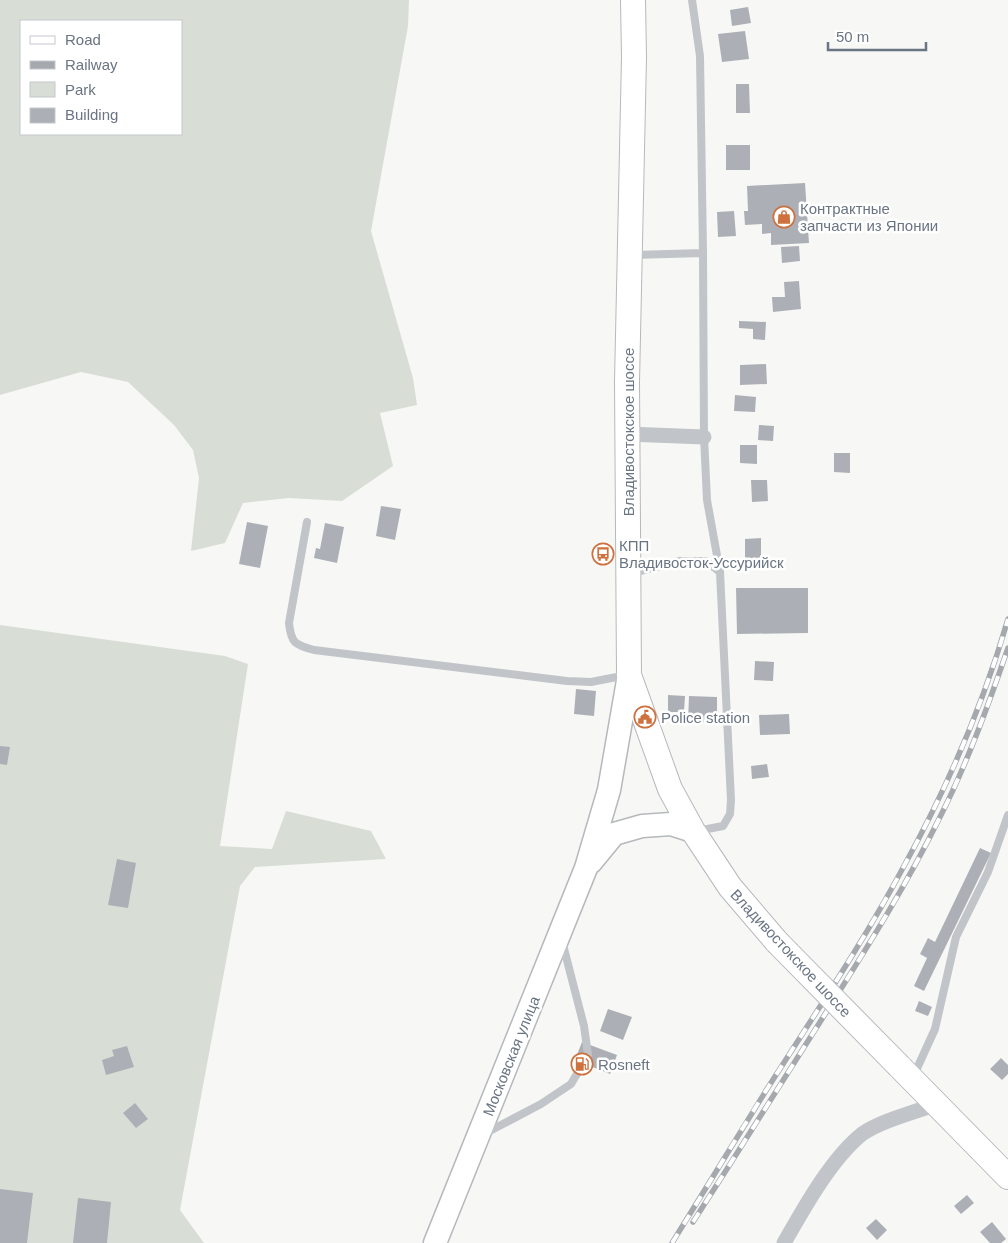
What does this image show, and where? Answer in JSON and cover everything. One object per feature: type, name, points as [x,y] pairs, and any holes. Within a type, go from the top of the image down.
[{"type":"highway","name":"Владивостокское шоссе","points":[[633,0],[634,57],[627,434],[629,675],[670,789],[692,831],[730,887],[777,942],[1008,1177]]},
{"type":"main road","name":"Московская улица","points":[[435,1243],[586,868],[609,790],[629,675]]},
{"type":"main road","name":"Московская улица","points":[[586,868],[614,834],[642,826],[671,824],[692,831]]},
{"type":"street","points":[[627,434],[704,437]]},
{"type":"street","points":[[784,1243],[838,1157],[863,1134],[889,1121],[937,1104]]},
{"type":"lane","points":[[692,0],[700,56],[706,500],[720,572],[731,800],[730,814],[722,826],[692,831]]},
{"type":"lane","points":[[629,255],[703,253]]},
{"type":"lane","points":[[307,522],[289,623],[291,638],[300,646],[314,650],[567,680],[591,682],[629,675]]},
{"type":"lane","points":[[628,575],[680,560],[706,561],[720,572]]},
{"type":"lane","points":[[905,1072],[934,1029],[956,937],[988,872],[1008,815]]},
{"type":"lane","points":[[478,1137],[541,1104],[571,1084],[588,1055],[584,1026],[560,932]]},
{"type":"green space","points":[[0,0],[409,0],[408,26],[371,231],[413,378],[417,405],[380,413],[393,466],[342,501],[289,498],[243,503],[225,543],[191,551],[199,478],[193,450],[174,425],[128,382],[81,372],[0,395]]},
{"type":"green space","points":[[0,625],[225,656],[248,664],[220,846],[272,849],[286,811],[371,831],[386,859],[255,867],[240,886],[180,1210],[204,1243],[0,1243]]},
{"type":"building","points":[[748,7],[751,23],[732,26],[730,10]]},
{"type":"building","points":[[745,31],[749,59],[722,62],[718,34]]},
{"type":"building","points":[[736,84],[749,84],[750,113],[736,113]]},
{"type":"building","points":[[726,145],[750,145],[750,170],[726,170]]},
{"type":"building","name":"Контрактные запчасти из Японии","points":[[805,183],[809,243],[771,245],[771,233],[762,234],[762,224],[745,225],[744,211],[748,211],[747,186]]},
{"type":"building","points":[[734,211],[736,236],[718,237],[717,212]]},
{"type":"building","points":[[799,246],[800,261],[782,263],[781,247]]},
{"type":"building","points":[[799,281],[801,309],[773,312],[772,297],[785,297],[784,282]]},
{"type":"building","points":[[739,321],[766,322],[765,340],[753,339],[753,329],[739,328]]},
{"type":"building","points":[[766,364],[767,384],[740,385],[740,365]]},
{"type":"building","points":[[735,395],[756,397],[755,412],[734,411]]},
{"type":"building","points":[[759,425],[774,426],[773,441],[758,440]]},
{"type":"building","points":[[740,445],[757,445],[757,464],[740,463]]},
{"type":"building","points":[[834,453],[850,453],[850,473],[834,472]]},
{"type":"building","points":[[751,480],[767,480],[768,501],[752,502]]},
{"type":"building","points":[[381,506],[401,509],[395,540],[376,536]]},
{"type":"building","points":[[247,522],[268,526],[260,568],[239,564]]},
{"type":"building","points":[[325,523],[344,527],[337,563],[314,558],[316,548],[320,549]]},
{"type":"building","points":[[761,538],[761,560],[745,560],[745,539]]},
{"type":"building","points":[[736,588],[808,588],[808,633],[737,634]]},
{"type":"building","points":[[755,661],[774,662],[773,681],[754,680]]},
{"type":"building","points":[[576,689],[596,691],[594,716],[574,714]]},
{"type":"building","points":[[668,695],[685,696],[684,712],[668,712]]},
{"type":"building","points":[[689,696],[717,697],[717,722],[688,721]]},
{"type":"building","points":[[789,714],[790,734],[760,735],[759,715]]},
{"type":"building","points":[[0,746],[10,747],[7,765],[0,764]]},
{"type":"building","points":[[767,764],[769,777],[752,779],[751,766]]},
{"type":"building","points":[[980,848],[991,853],[924,991],[914,986],[927,958],[920,954],[928,938],[935,942]]},
{"type":"building","points":[[117,859],[136,863],[128,908],[108,905]]},
{"type":"building","points":[[919,1001],[932,1007],[928,1016],[915,1011]]},
{"type":"building","points":[[608,1009],[632,1017],[623,1040],[600,1031]]},
{"type":"building","points":[[582,1042],[617,1055],[610,1074],[575,1060]]},
{"type":"building","points":[[127,1046],[134,1067],[106,1075],[102,1060],[114,1056],[112,1050]]},
{"type":"building","points":[[1001,1058],[1008,1065],[1008,1074],[1002,1080],[990,1069]]},
{"type":"building","points":[[135,1103],[148,1119],[136,1128],[123,1113]]},
{"type":"building","points":[[0,1189],[33,1193],[27,1243],[0,1243]]},
{"type":"building","points":[[967,1195],[974,1203],[961,1214],[954,1206]]},
{"type":"building","points":[[78,1198],[111,1202],[107,1243],[73,1243]]},
{"type":"building","points":[[876,1219],[887,1230],[877,1240],[866,1228]]},
{"type":"building","points":[[992,1222],[1006,1239],[1001,1243],[990,1243],[980,1232]]},
{"type":"railway","points":[[672,1243],[855,951],[920,837],[963,746],[987,683],[1008,619]]},
{"type":"railway","points":[[693,1222],[856,964],[913,869],[959,777],[985,713],[1008,648]]},
{"type":"place","name":"Контрактные запчасти из Японии","points":[[784,217]]},
{"type":"place","name":"КПП Владивосток-Уссурийск","points":[[603,554]]},
{"type":"place","name":"Police station","points":[[645,717]]},
{"type":"place","name":"Rosneft","points":[[582,1064]]}]
